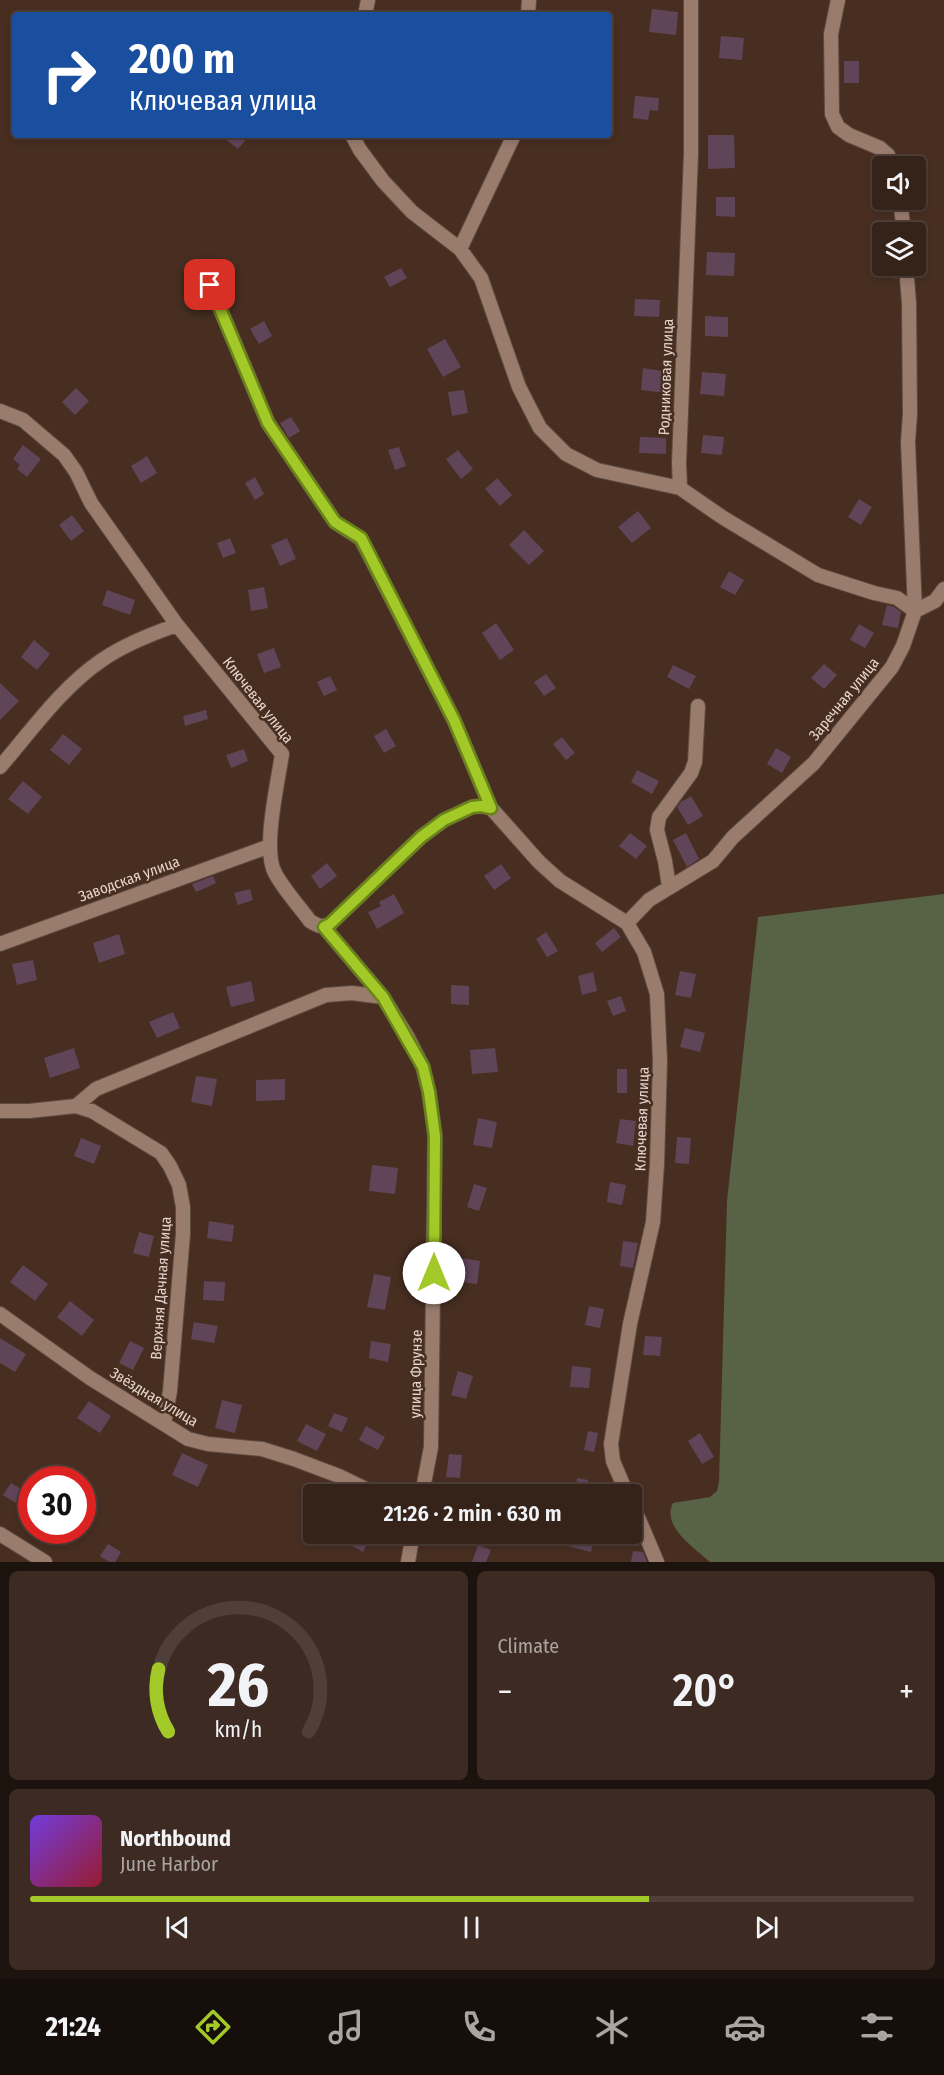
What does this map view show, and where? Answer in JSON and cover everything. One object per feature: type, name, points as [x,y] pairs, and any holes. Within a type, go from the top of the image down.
[{"type":"street","name":"Родниковая улица","points":[[680,488],[679,463],[692,154],[691,0]]},
{"type":"street","points":[[838,0],[831,34],[832,114],[838,127],[849,135],[880,148],[888,156]]},
{"type":"street","points":[[354,138],[383,181],[412,212],[460,249],[481,278],[519,387],[540,428],[566,454],[597,470],[680,488],[818,575],[897,598],[915,611],[935,601],[944,589]]},
{"type":"street","points":[[460,249],[513,138]]},
{"type":"street","name":"Заречная улица","points":[[627,923],[648,900],[713,861],[733,837],[814,763],[892,667],[903,646],[915,611],[908,442],[910,414],[907,276]]},
{"type":"street","name":"Ключевая улица","points":[[210,285],[268,423],[335,522],[361,538],[454,720],[491,808],[539,862],[560,881],[627,923],[644,952],[657,994],[660,1061],[657,1164],[653,1222],[630,1323],[611,1444],[613,1461],[623,1484]]},
{"type":"street","name":"Ключевая улица","points":[[1,413],[23,420],[64,455],[92,503],[177,625],[282,754],[270,846],[274,872],[310,921],[324,927]]},
{"type":"street","points":[[0,767],[72,684],[87,671],[124,647],[177,625]]},
{"type":"street","points":[[669,886],[657,830],[659,817],[691,773],[694,762],[698,706]]},
{"type":"street","points":[[324,927],[330,924],[421,837],[444,820],[472,807],[491,808]]},
{"type":"street","name":"Заводская улица","points":[[0,944],[270,846]]},
{"type":"street","name":"улица Фрунзе","points":[[324,927],[383,997],[423,1067],[429,1092],[435,1136],[431,1447],[424,1484]]},
{"type":"street","points":[[76,1106],[96,1089],[326,995],[352,993],[383,997]]},
{"type":"street","name":"Верхняя Дачная улица","points":[[0,1111],[29,1111],[76,1106],[92,1111],[161,1154],[170,1166],[179,1185],[183,1207],[183,1234],[170,1391],[164,1424]]},
{"type":"street","name":"Звёздная улица","points":[[0,1314],[90,1378],[188,1439],[208,1444],[262,1449],[294,1459],[355,1484]]},
{"type":"street","points":[[642,1527],[657,1562]]},
{"type":"street","points":[[0,1534],[45,1562]]},
{"type":"street","points":[[408,1562],[411,1544]]},
{"type":"green space","points":[[944,894],[944,1562],[710,1562],[675,1529],[671,1512],[673,1503],[710,1497],[717,1491],[719,1482],[727,1201],[758,917]]},
{"type":"building","points":[[652,9],[678,12],[676,35],[649,32]]},
{"type":"building","points":[[721,36],[744,38],[742,60],[719,58]]},
{"type":"building","points":[[844,61],[859,61],[859,83],[844,83]]},
{"type":"building","points":[[635,96],[659,98],[658,111],[650,110],[648,120],[633,118]]},
{"type":"building","points":[[708,135],[734,135],[735,168],[708,169]]},
{"type":"building","points":[[224,138],[247,138],[238,149]]},
{"type":"building","points":[[716,197],[735,197],[735,217],[716,216]]},
{"type":"building","points":[[707,252],[735,253],[734,276],[706,275]]},
{"type":"building","points":[[401,268],[407,278],[390,287],[384,277]]},
{"type":"building","points":[[635,299],[660,300],[659,317],[634,316]]},
{"type":"building","points":[[705,316],[728,317],[728,337],[705,336]]},
{"type":"building","points":[[264,321],[272,336],[259,344],[250,329]]},
{"type":"building","points":[[445,339],[461,367],[443,377],[427,349]]},
{"type":"building","points":[[643,368],[669,372],[667,393],[641,390]]},
{"type":"building","points":[[702,372],[726,374],[724,396],[700,394]]},
{"type":"building","points":[[76,388],[89,401],[75,415],[62,402]]},
{"type":"building","points":[[464,390],[468,413],[452,416],[448,392]]},
{"type":"building","points":[[291,417],[300,431],[289,438],[280,423]]},
{"type":"building","points":[[703,435],[724,437],[722,455],[701,453]]},
{"type":"building","points":[[640,437],[666,438],[666,454],[639,453]]},
{"type":"building","points":[[23,445],[41,459],[27,477],[17,469],[20,465],[13,459]]},
{"type":"building","points":[[399,447],[406,466],[395,470],[388,450]]},
{"type":"building","points":[[458,450],[473,469],[461,479],[446,459]]},
{"type":"building","points":[[147,456],[157,473],[141,483],[131,466]]},
{"type":"building","points":[[255,477],[264,494],[255,500],[245,483]]},
{"type":"building","points":[[497,478],[512,495],[500,506],[485,489]]},
{"type":"building","points":[[859,499],[872,507],[861,525],[848,517]]},
{"type":"building","points":[[638,511],[651,528],[632,543],[618,527]]},
{"type":"building","points":[[72,515],[84,531],[71,541],[59,525]]},
{"type":"building","points":[[524,530],[544,551],[529,565],[509,545]]},
{"type":"building","points":[[230,538],[236,553],[223,558],[217,543]]},
{"type":"building","points":[[287,538],[296,559],[280,566],[271,545]]},
{"type":"building","points":[[729,571],[744,580],[735,595],[720,587]]},
{"type":"building","points":[[264,587],[268,608],[251,611],[248,590]]},
{"type":"building","points":[[107,590],[135,600],[130,615],[102,605]]},
{"type":"building","points":[[887,605],[901,612],[898,628],[882,625]]},
{"type":"building","points":[[496,623],[514,650],[500,660],[482,633]]},
{"type":"building","points":[[859,624],[874,633],[865,648],[850,640]]},
{"type":"building","points":[[34,640],[50,654],[37,670],[21,657]]},
{"type":"building","points":[[274,648],[281,667],[264,673],[257,654]]},
{"type":"building","points":[[824,664],[837,675],[824,689],[811,678]]},
{"type":"building","points":[[673,665],[696,676],[689,689],[667,677]]},
{"type":"building","points":[[546,674],[556,688],[544,696],[534,682]]},
{"type":"building","points":[[330,676],[337,690],[324,696],[317,682]]},
{"type":"building","points":[[0,683],[19,701],[0,720]]},
{"type":"building","points":[[206,710],[208,719],[185,726],[183,716]]},
{"type":"building","points":[[386,729],[396,746],[384,753],[374,736]]},
{"type":"building","points":[[63,734],[82,749],[69,765],[50,750]]},
{"type":"building","points":[[562,737],[575,753],[566,760],[553,744]]},
{"type":"building","points":[[776,748],[791,757],[782,773],[767,764]]},
{"type":"building","points":[[244,749],[248,761],[231,768],[226,755]]},
{"type":"building","points":[[637,770],[659,781],[652,794],[631,782]]},
{"type":"building","points":[[23,781],[42,797],[28,814],[8,799]]},
{"type":"building","points":[[691,796],[703,816],[688,825],[677,807]]},
{"type":"building","points":[[630,833],[647,846],[636,859],[619,846]]},
{"type":"building","points":[[686,833],[699,859],[687,867],[673,840]]},
{"type":"building","points":[[327,863],[337,876],[320,889],[311,876]]},
{"type":"building","points":[[501,864],[511,878],[494,890],[484,876]]},
{"type":"building","points":[[213,876],[216,883],[196,892],[192,884]]},
{"type":"building","points":[[250,889],[253,900],[238,905],[234,893]]},
{"type":"building","points":[[394,894],[404,913],[377,929],[368,912],[381,906],[379,902]]},
{"type":"building","points":[[614,928],[621,937],[602,952],[595,943]]},
{"type":"building","points":[[546,932],[558,951],[547,957],[536,939]]},
{"type":"building","points":[[119,934],[125,954],[99,963],[93,943]]},
{"type":"building","points":[[33,960],[37,980],[17,985],[12,964]]},
{"type":"building","points":[[680,971],[696,974],[691,998],[675,995]]},
{"type":"building","points":[[593,972],[597,991],[582,995],[578,976]]},
{"type":"building","points":[[251,981],[255,1001],[231,1007],[226,987]]},
{"type":"building","points":[[451,985],[469,986],[469,1005],[451,1004]]},
{"type":"building","points":[[621,996],[626,1011],[613,1016],[607,1001]]},
{"type":"building","points":[[173,1012],[180,1028],[157,1038],[149,1022]]},
{"type":"building","points":[[685,1028],[705,1033],[700,1052],[680,1047]]},
{"type":"building","points":[[74,1048],[80,1068],[50,1078],[44,1058]]},
{"type":"building","points":[[495,1048],[498,1072],[472,1074],[470,1050]]},
{"type":"building","points":[[617,1069],[627,1069],[627,1093],[617,1093]]},
{"type":"building","points":[[196,1076],[217,1079],[212,1106],[191,1102]]},
{"type":"building","points":[[285,1079],[285,1100],[256,1101],[256,1080]]},
{"type":"building","points":[[478,1118],[497,1122],[492,1148],[473,1145]]},
{"type":"building","points":[[620,1119],[636,1121],[633,1146],[616,1143]]},
{"type":"building","points":[[677,1137],[691,1138],[689,1164],[675,1163]]},
{"type":"building","points":[[81,1138],[101,1146],[94,1164],[74,1156]]},
{"type":"building","points":[[372,1165],[398,1168],[395,1194],[369,1191]]},
{"type":"building","points":[[610,1182],[626,1185],[622,1205],[607,1202]]},
{"type":"building","points":[[474,1184],[487,1188],[479,1211],[467,1207]]},
{"type":"building","points":[[209,1221],[234,1225],[232,1242],[207,1238]]},
{"type":"building","points":[[139,1232],[154,1236],[149,1257],[133,1253]]},
{"type":"building","points":[[623,1241],[638,1243],[633,1268],[620,1266]]},
{"type":"building","points":[[461,1258],[480,1261],[477,1284],[458,1282]]},
{"type":"building","points":[[23,1265],[48,1284],[35,1301],[10,1282]]},
{"type":"building","points":[[374,1274],[391,1277],[385,1310],[367,1307]]},
{"type":"building","points":[[204,1281],[225,1282],[224,1301],[203,1300]]},
{"type":"building","points":[[70,1301],[94,1320],[82,1336],[57,1317]]},
{"type":"building","points":[[589,1306],[604,1309],[600,1328],[585,1325]]},
{"type":"building","points":[[194,1322],[218,1326],[214,1343],[191,1339]]},
{"type":"building","points":[[645,1336],[662,1337],[660,1356],[643,1355]]},
{"type":"building","points":[[0,1338],[26,1354],[15,1372],[0,1363]]},
{"type":"building","points":[[130,1341],[144,1348],[133,1370],[119,1363]]},
{"type":"building","points":[[371,1341],[391,1344],[388,1362],[369,1358]]},
{"type":"building","points":[[572,1366],[591,1368],[589,1388],[570,1387]]},
{"type":"building","points":[[458,1371],[473,1376],[466,1399],[451,1395]]},
{"type":"building","points":[[222,1400],[242,1405],[235,1433],[215,1428]]},
{"type":"building","points":[[89,1401],[111,1416],[100,1433],[77,1418]]},
{"type":"building","points":[[334,1413],[348,1418],[342,1432],[328,1426]]},
{"type":"building","points":[[306,1424],[326,1434],[317,1451],[297,1441]]},
{"type":"building","points":[[366,1426],[385,1437],[378,1450],[359,1440]]},
{"type":"building","points":[[588,1431],[598,1433],[594,1452],[584,1450]]},
{"type":"building","points":[[700,1433],[714,1457],[702,1464],[688,1441]]},
{"type":"building","points":[[182,1453],[208,1465],[198,1487],[172,1475]]},
{"type":"building","points":[[449,1454],[462,1455],[460,1478],[446,1477]]},
{"type":"building","points":[[577,1478],[588,1480],[587,1484],[576,1484]]},
{"type":"building","points":[[11,1483],[18,1487],[16,1503],[3,1495]]},
{"type":"building","points":[[108,1544],[121,1552],[115,1562],[109,1562],[100,1556]]},
{"type":"building","points":[[348,1544],[367,1544],[363,1552]]},
{"type":"building","points":[[568,1544],[593,1544],[591,1552],[568,1546]]},
{"type":"building","points":[[478,1545],[491,1550],[486,1562],[472,1562]]},
{"type":"building","points":[[633,1551],[643,1552],[647,1562],[631,1562]]},
{"type":"route","points":[[210,285],[268,423],[335,522],[361,538],[454,720],[491,808],[472,807],[444,820],[421,837],[330,924],[324,927],[383,997],[423,1067],[435,1136],[434,1273]]}]
